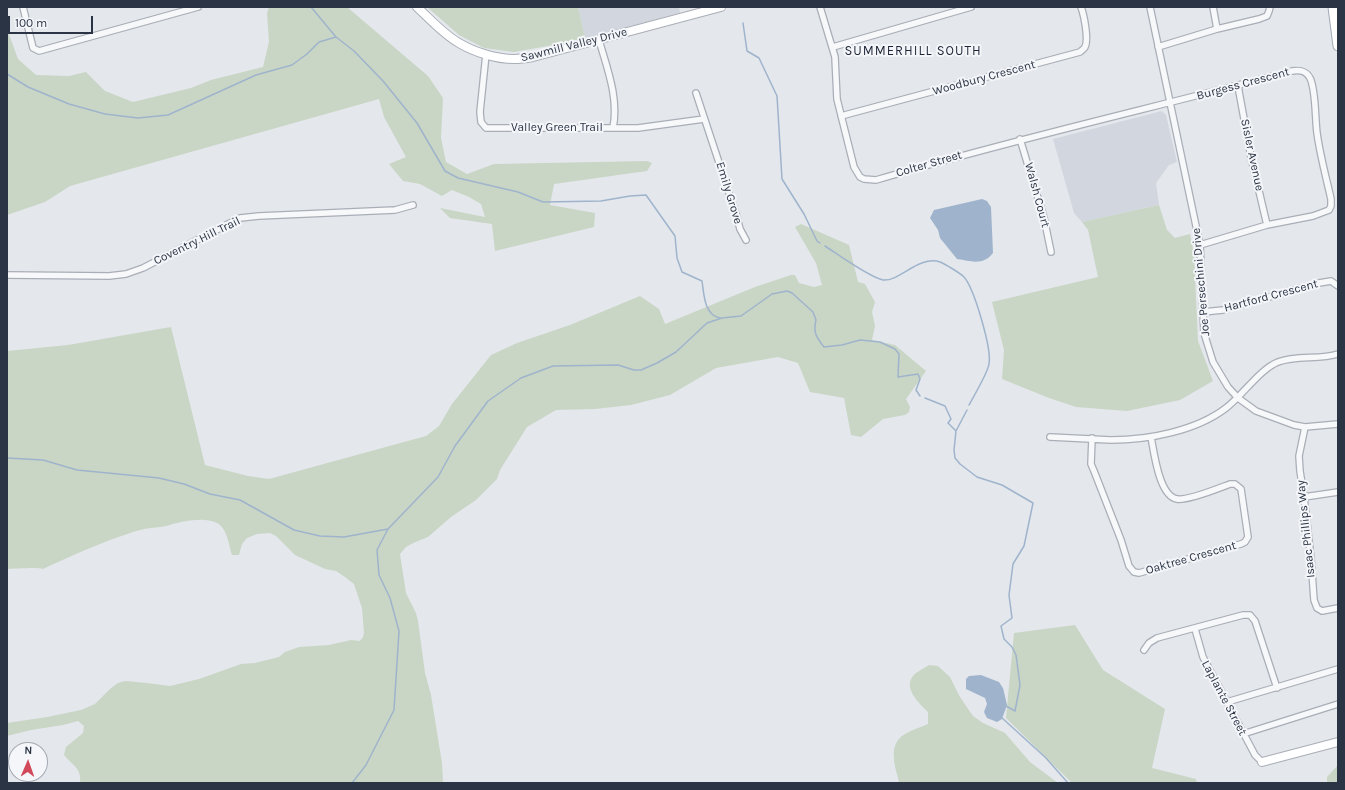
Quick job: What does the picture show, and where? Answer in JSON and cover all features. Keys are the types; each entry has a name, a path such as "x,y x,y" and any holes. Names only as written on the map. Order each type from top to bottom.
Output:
{"main road":[{"path":"1333,7 1338,46"}],"street":[{"path":"23,7 33,48 38,51 198,7"},
{"name":"Sawmill Valley Drive","path":"417,7 458,43 486,54 521,59 599,40 716,8"},
{"name":"Colter Street","path":"820,7 835,57 836,99 854,166 860,177 864,179 876,180 1020,139 1170,103"},
{"path":"833,47 971,7"},
{"name":"Woodbury Crescent","path":"841,116 1080,52 1086,46 1081,7"},
{"name":"Joe Persechini Drive","path":"1150,7 1200,245 1204,333 1213,362 1228,387 1238,398 1256,411 1294,425 1305,427 1338,424"},
{"path":"1213,7 1217,29"},
{"path":"1158,47 1217,29 1259,19 1266,16 1270,7"},
{"path":"599,40 612,87 615,104 613,128"},
{"name":"Valley Green Trail","path":"486,54 480,112 481,122 486,128 638,128 704,119"},
{"name":"Burgess Crescent","path":"1170,103 1300,70 1306,73 1310,78 1313,92 1319,148 1331,199 1331,206 1329,210 1313,216 1267,225 1200,245"},
{"name":"Sisler Avenue","path":"1238,86 1251,157 1267,225"},
{"path":"696,93 704,119"},
{"name":"Emily Grove","path":"704,119 714,144 739,227 746,240"},
{"name":"Walsh Court","path":"1020,139 1044,218 1051,252"},
{"name":"Coventry Hill Trail","path":"7,275 109,276 126,274 143,268 240,218 395,210 413,205"},
{"name":"Hartford Crescent","path":"1203,312 1223,310 1319,283 1331,281 1338,286"},
{"path":"1050,437 1124,439 1151,436 1188,427 1216,415 1238,398 1264,372 1278,363 1297,358 1328,357 1338,354"},
{"name":"Isaac Phillips Way","path":"1305,427 1299,456 1315,605 1317,608 1322,610 1338,608"},
{"name":"Oaktree Crescent","path":"1092,438 1092,464 1094,471 1121,540 1129,566 1134,572 1139,573 1245,542 1248,537 1241,489 1234,484 1230,484 1182,499 1171,497 1167,493 1161,481 1151,436"},
{"path":"1304,497 1338,492"},
{"path":"1144,650 1157,638 1243,615 1250,616 1255,621 1277,688"},
{"name":"Laplante Street","path":"1195,629 1203,657 1243,734 1255,755 1262,762"},
{"path":"1227,702 1338,670"},
{"path":"1243,734 1338,704"},
{"path":"1262,762 1338,742"}],"shaded area":[{"path":"578,7 679,7 680,13 585,38"},
{"path":"1162,111 1166,115 1177,162 1169,165 1156,183 1159,205 1082,222 1074,213 1053,139"}],"green space":[{"path":"269,7 347,7 428,76 443,98 441,138 446,162 467,174 494,164 647,161 652,163 647,171 554,184 550,205 595,213 594,227 495,251 492,224 450,218 440,208 485,217 481,204 452,190 442,196 420,184 403,181 389,164 406,157 384,117 379,99 70,186 45,202 7,215 7,29 18,59 36,75 69,76 86,72 105,91 133,102 191,88 211,80 263,67 269,42 267,13"},
{"path":"427,7 578,7 585,38 514,52 484,48 459,35"},
{"path":"1159,205 1167,230 1175,238 1190,234 1194,254 1198,341 1213,381 1180,400 1127,411 1076,407 1002,379 1004,350 992,302 1098,277 1088,230 1082,222"},
{"path":"801,224 849,245 858,282 865,284 875,302 872,312 875,326 872,340 895,345 926,371 906,399 910,407 909,412 905,415 883,419 861,437 851,435 844,398 810,392 798,363 778,357 716,368 670,395 631,405 595,409 556,410 527,427 500,470 497,479 476,500 451,517 428,537 406,547 400,554 406,593 416,613 418,621 425,673 431,695 442,763 443,783 80,783 78,770 64,755 66,747 83,733 84,726 78,721 7,736 7,723 81,710 95,704 118,683 125,681 170,686 199,679 241,664 255,663 279,657 285,652 299,647 329,645 351,640 360,641 364,633 362,608 354,584 345,577 336,571 325,569 295,555 276,536 270,533 257,534 247,538 242,544 239,555 232,555 223,529 217,523 211,521 192,520 137,531 99,544 43,569 7,569 7,351 68,345 171,327 205,465 248,476 269,479 426,436 439,426 452,404 491,355 517,343 570,325 640,296 659,309 665,324 755,287 791,275 795,275 799,283 814,287 822,285 816,263 795,227"},
{"path":"1075,625 1103,670 1165,709 1152,768 1196,779 1197,783 1072,783 1006,718 1014,633"},
{"path":"929,665 938,666 950,677 960,697 973,716 983,723 1005,733 1030,762 1058,783 899,783 894,761 894,750 896,744 904,735 928,724 928,712 916,699 910,689 910,683 916,673"},
{"path":"1338,765 1338,783 1327,783 1327,777"}],"water":[{"path":"982,199 987,201 991,207 993,253 985,260 976,262 957,259 940,238 938,230 930,218 934,210"},
{"path":"981,675 999,682 1003,688 1007,705 1002,719 997,722 987,718 984,712 987,704 985,698 966,689 966,679 969,676"}],"waterway":[{"path":"311,7 336,37 354,51 383,81 417,123 445,171 458,178 518,192 543,202 601,201 646,195 675,236 677,258 682,272 702,281 704,298 708,308 711,313 720,318"},
{"path":"743,23 747,51 759,58 777,96 782,179 804,214 817,241 820,243"},
{"path":"7,74 28,87 69,104 105,114 138,118 168,115 256,75 292,65 307,54 319,42 336,37"},
{"path":"825,246 862,270 883,280 889,280 917,265 932,261 940,262 964,277 973,293 977,305 985,333 989,356 989,364 986,373 969,405"},
{"path":"352,783 366,765 394,710 399,631 390,598 379,575 377,550 388,529 438,477 455,446 488,401 521,378 553,366 618,365 634,370 641,370 676,352 707,323 722,318 741,316 772,294 787,291 792,293 813,312 816,320 816,334 824,347 842,345 860,340 880,342 895,349 899,354 898,377 918,374 920,379 916,390 920,396"},
{"path":"925,398 945,406 951,419 948,423 956,431"},
{"path":"967,410 956,431 954,450 955,458 960,464 977,477 1002,485 1033,503 1024,546 1013,564 1009,595 1012,618 1001,626 1004,639 1012,647 1016,655 1020,685 1015,711 1006,706"},
{"path":"7,458 43,460 77,470 159,478 184,484 210,494 240,500 294,530 320,536 344,537 388,529"},
{"path":"1001,717 1046,758 1068,783"}],"district":[{"name":"SUMMERHILL SOUTH","path":"913,51"}]}
